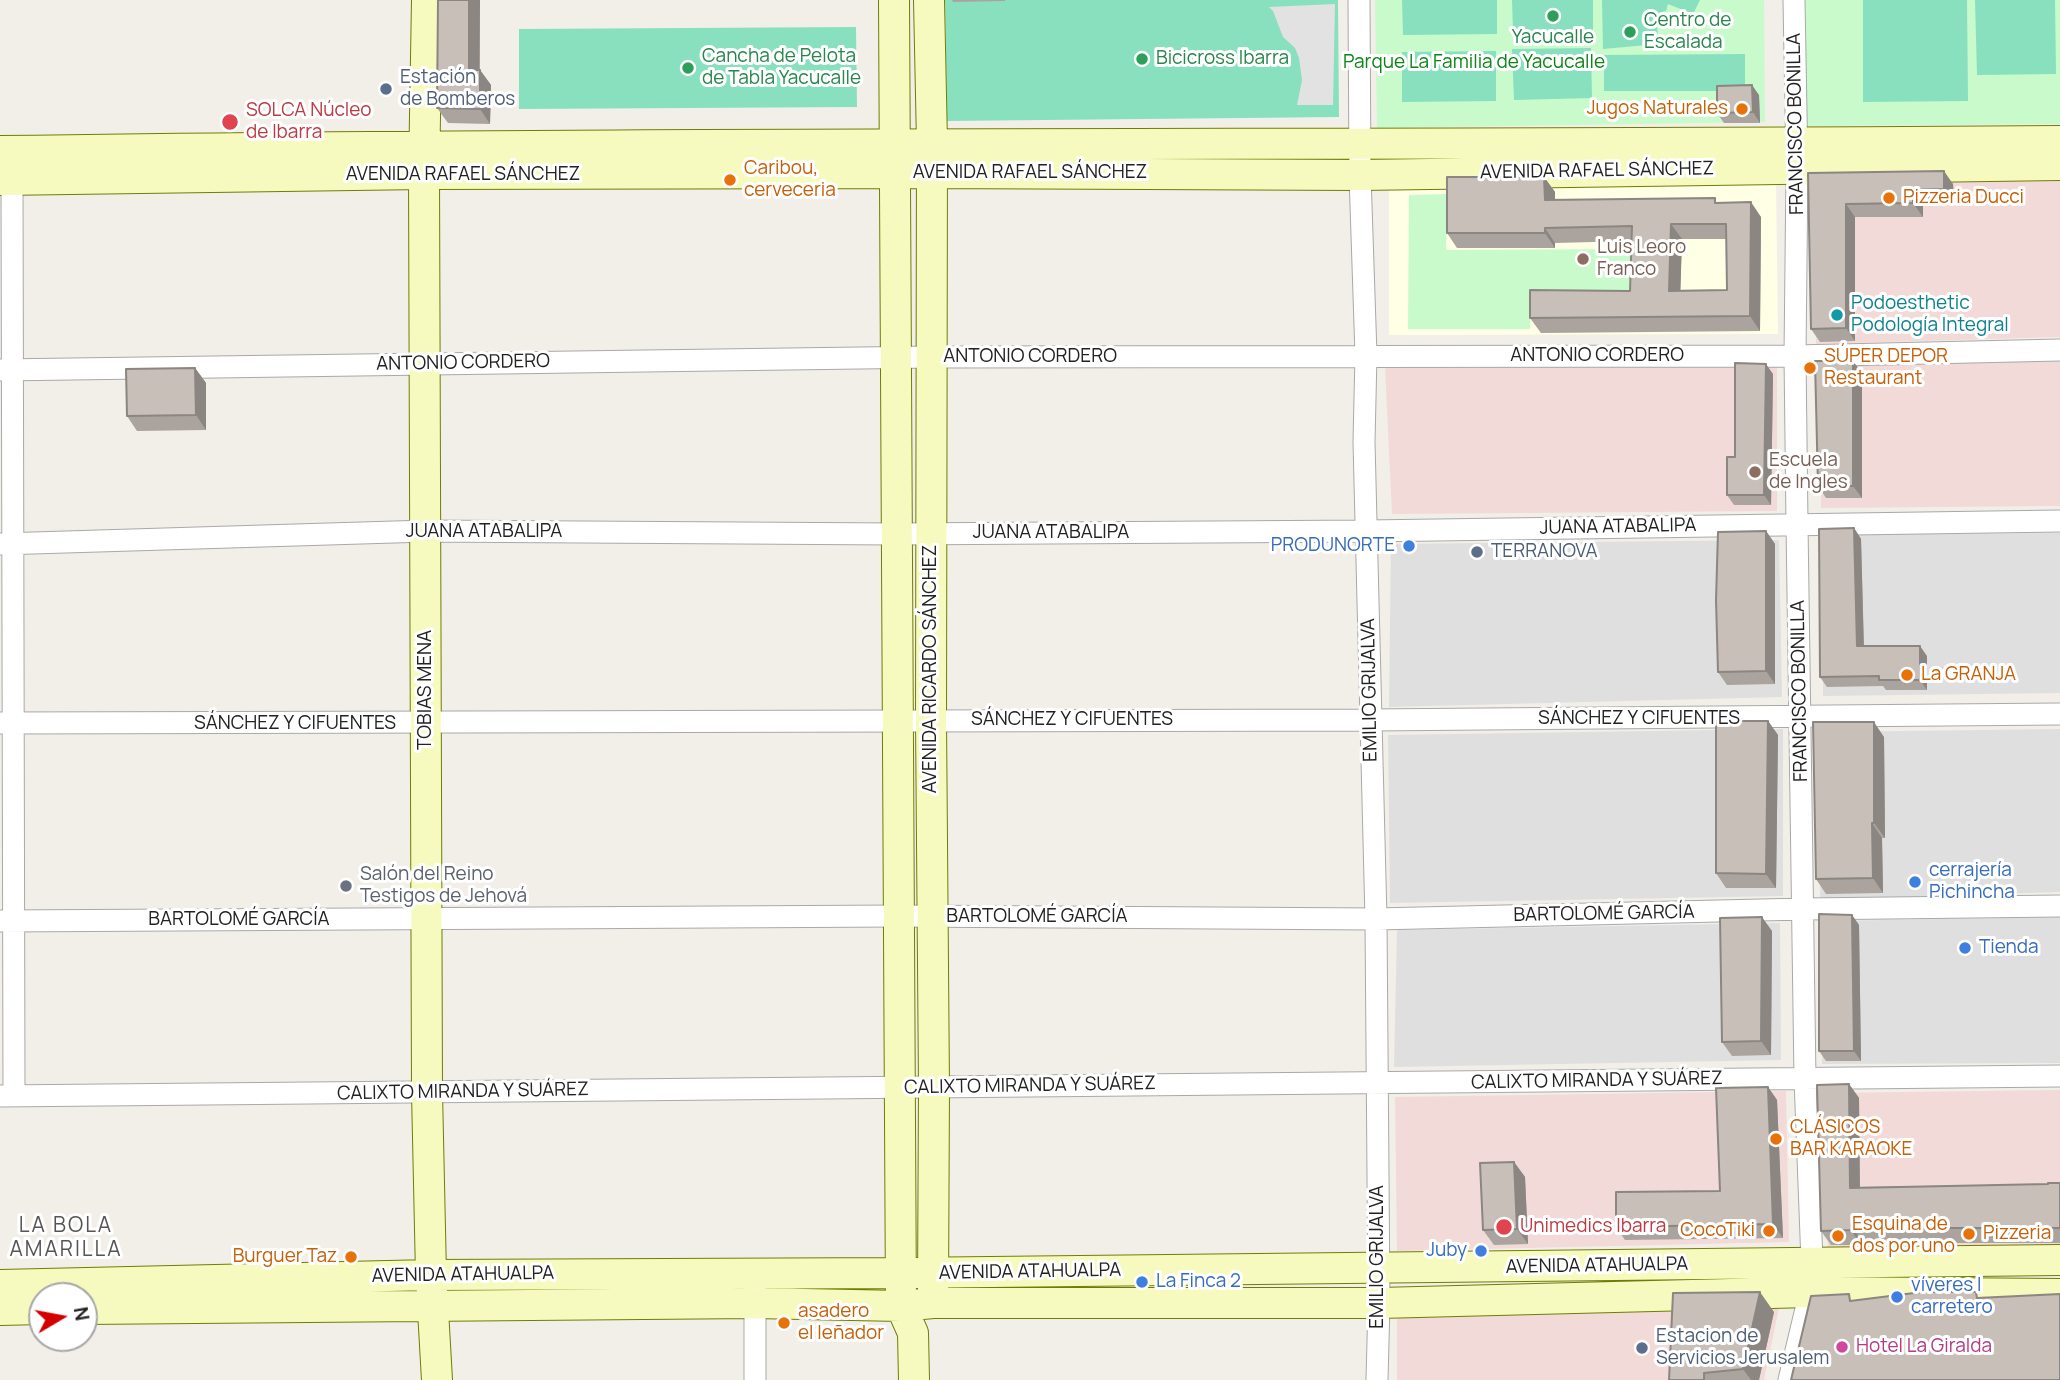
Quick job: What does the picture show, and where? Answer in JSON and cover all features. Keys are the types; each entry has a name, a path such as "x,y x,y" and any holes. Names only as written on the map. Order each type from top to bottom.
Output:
{"main road":[{"name":"TOBIAS MENA","path":"427,0 427,1092 431,1275 437,1380"},
{"name":"AVENIDA RICARDO SÁNCHEZ","path":"894,0 901,1306 913,1333 914,1380"},
{"name":"AVENIDA RICARDO SÁNCHEZ","path":"929,0 932,158 933,1303"},
{"name":"AVENIDA RAFAEL SÁNCHEZ","path":"932,158 1360,175 2060,141"},
{"name":"AVENIDA RAFAEL SÁNCHEZ","path":"0,151 115,149 425,161 894,159 1150,146 1360,144 2060,165"},
{"path":"113,180 115,149"},
{"name":"AVENIDA RAFAEL SÁNCHEZ","path":"6,180 113,180 425,161"},
{"name":"AVENIDA ATAHUALPA","path":"0,1285 431,1275 1379,1269 2060,1260"},
{"name":"AVENIDA ATAHUALPA","path":"98,1309 754,1303 901,1306 933,1303 1379,1304 1810,1292 2060,1294"},
{"path":"913,1333 933,1303"},
{"path":"0,1310 28,1309"}],"street":[{"name":"EMILIO GRIJALVA","path":"1359,0 1360,175 1366,355 1364,442 1376,919 1379,1269 1377,1380"},
{"name":"FRANCISCO BONILLA","path":"1789,1380 1810,1292 1812,1262 1805,1079 1797,524 1794,0"},
{"path":"6,180 7,1096"},
{"name":"ANTONIO CORDERO","path":"6,370 932,357 1795,356 2060,349"},
{"name":"JUANA ATABALIPA","path":"6,544 427,531 931,534 2060,521"},
{"name":"SÁNCHEZ Y CIFUENTES","path":"6,723 1370,720 2060,714"},
{"name":"BARTOLOMÉ GARCÍA","path":"7,921 897,916 1376,919 2060,906"},
{"name":"CALIXTO MIRANDA Y SUÁREZ","path":"7,1096 2060,1076"},
{"path":"755,1380 756,1273"}],"shaded area":[{"path":"1335,4 1333,105 1297,105 1302,80 1299,58 1295,48 1283,37 1269,7"},
{"path":"2060,175 2060,337 1816,344 1817,179"},
{"name":"Luis Leoro Franco","path":"1776,182 1778,334 1389,335 1389,183"},
{"path":"2060,361 2060,506 1821,508 1820,366"},
{"path":"1385,367 1777,367 1777,511 1392,514"},
{"path":"2060,533 2060,693 1823,696 1823,534"},
{"path":"1779,540 1782,697 1389,707 1391,544"},
{"path":"1783,729 1783,896 1390,903 1388,735"},
{"path":"2060,729 2060,892 1820,900 1822,732"},
{"path":"2060,917 2060,1063 1822,1064 1823,921"},
{"path":"1780,923 1781,1060 1394,1067 1397,930"},
{"path":"2060,1090 2060,1249 1828,1250 1823,1093"},
{"path":"1786,1091 1789,1242 1397,1251 1395,1097"},
{"path":"1779,1308 1764,1380 1397,1380 1397,1311"}],"green space":[{"name":"Bicicross Ibarra","path":"945,0 1338,0 1339,117 947,121"},
{"name":"Parque La Familia de Yacucalle","path":"1375,0 1764,0 1765,122 1377,128"},
{"path":"1402,0 1497,0 1497,34 1403,35"},
{"name":"Yacucalle","path":"1512,0 1593,0 1593,31 1513,32"},
{"name":"Centro de Escalada","path":"1602,0 1700,0 1693,14 1668,4 1666,11 1657,19 1658,44 1603,49"},
{"path":"1804,0 2060,0 2060,124 1806,126"},
{"path":"1863,0 1967,0 1968,101 1863,102"},
{"path":"1975,0 2055,0 2056,74 1977,75"},
{"name":"Cancha de Pelota de Tabla Yacucalle","path":"856,27 857,107 519,109 519,29"},
{"path":"1591,48 1592,98 1514,100 1512,49"},
{"path":"1496,51 1496,101 1402,102 1402,52"},
{"path":"1745,54 1745,91 1604,91 1604,55"},
{"path":"1448,194 1446,250 1634,249 1635,294 1531,295 1530,329 1408,329 1409,195"}],"building":[{"path":"438,0 469,0 469,70 480,70 480,109 437,108"},
{"path":"1752,85 1753,112 1717,113 1717,86"},
{"path":"1944,171 1944,189 1913,190 1913,203 1846,204 1846,328 1811,329 1808,173"},
{"path":"1447,177 1544,177 1545,200 1715,198 1715,203 1751,202 1750,316 1530,318 1530,290 1630,291 1632,226 1545,228 1545,233 1447,233","holes":["1671,224 1726,224 1727,290 1669,291"]},
{"path":"1815,361 1853,361 1853,486 1818,486"},
{"path":"1735,363 1766,364 1764,495 1727,495 1727,457 1735,457"},
{"path":"195,368 196,415 127,416 126,369"},
{"path":"1854,528 1857,646 1920,646 1920,680 1879,680 1879,676 1820,677 1819,529"},
{"path":"1766,531 1766,671 1718,672 1718,532"},
{"path":"1716,721 1768,721 1766,874 1716,873"},
{"path":"1813,722 1874,722 1873,878 1816,879"},
{"path":"1819,914 1852,915 1854,1051 1819,1051"},
{"path":"1762,917 1761,1041 1722,1042 1720,918"},
{"path":"1849,1084 1850,1188 2060,1183 2060,1228 1851,1225 1851,1230 1821,1231 1817,1085"},
{"path":"1768,1087 1773,1224 1616,1227 1616,1192 1720,1191 1716,1088"},
{"path":"1514,1162 1517,1229 1483,1230 1480,1163"},
{"path":"1760,1292 1743,1369 1704,1373 1704,1380 1669,1380 1673,1293"},
{"path":"1922,1292 1976,1292 1977,1298 2060,1294 2060,1380 1791,1380 1811,1296 1849,1294 1850,1301"}],"place":[{"name":"Yacucalle","path":"1553,16"},
{"name":"Centro de Escalada","path":"1630,32"},
{"name":"Bicicross Ibarra","path":"1142,59"},
{"name":"Cancha de Pelota de Tabla Yacucalle","path":"688,68"},
{"name":"Estación de Bomberos","path":"386,89"},
{"name":"Jugos Naturales","path":"1742,109"},
{"name":"SOLCA Núcleo de Ibarra","path":"230,122"},
{"name":"Caribou, cerveceria","path":"730,180"},
{"name":"Pizzeria Ducci","path":"1889,198"},
{"name":"Luis Leoro Franco","path":"1583,259"},
{"name":"Podoesthetic Podología Integral","path":"1837,315"},
{"name":"SÚPER DEPOR Restaurant","path":"1810,368"},
{"name":"Escuela de Ingles","path":"1755,472"},
{"name":"PRODUNORTE","path":"1409,546"},
{"name":"TERRANOVA","path":"1477,552"},
{"name":"La GRANJA","path":"1907,675"},
{"name":"cerrajería Pichincha","path":"1915,882"},
{"name":"Salón del Reino Testigos de Jehová","path":"346,886"},
{"name":"Tienda","path":"1965,948"},
{"name":"CLÁSICOS BAR KARAOKE","path":"1776,1139"},
{"name":"Unimedics Ibarra","path":"1504,1227"},
{"name":"CocoTiki","path":"1769,1231"},
{"name":"Pizzeria","path":"1969,1234"},
{"name":"Esquina de dos por uno","path":"1838,1236"},
{"name":"Juby","path":"1481,1251"},
{"name":"Burguer Taz","path":"351,1257"},
{"name":"La Finca 2","path":"1142,1282"},
{"name":"víveres l carretero","path":"1897,1297"},
{"name":"asadero el leñador","path":"784,1323"},
{"name":"Hotel La Giralda","path":"1842,1347"},
{"name":"Estacion de Servicios Jerusalem","path":"1642,1348"}],"district":[{"name":"LA BOLA AMARILLA","path":"66,1238"}]}
